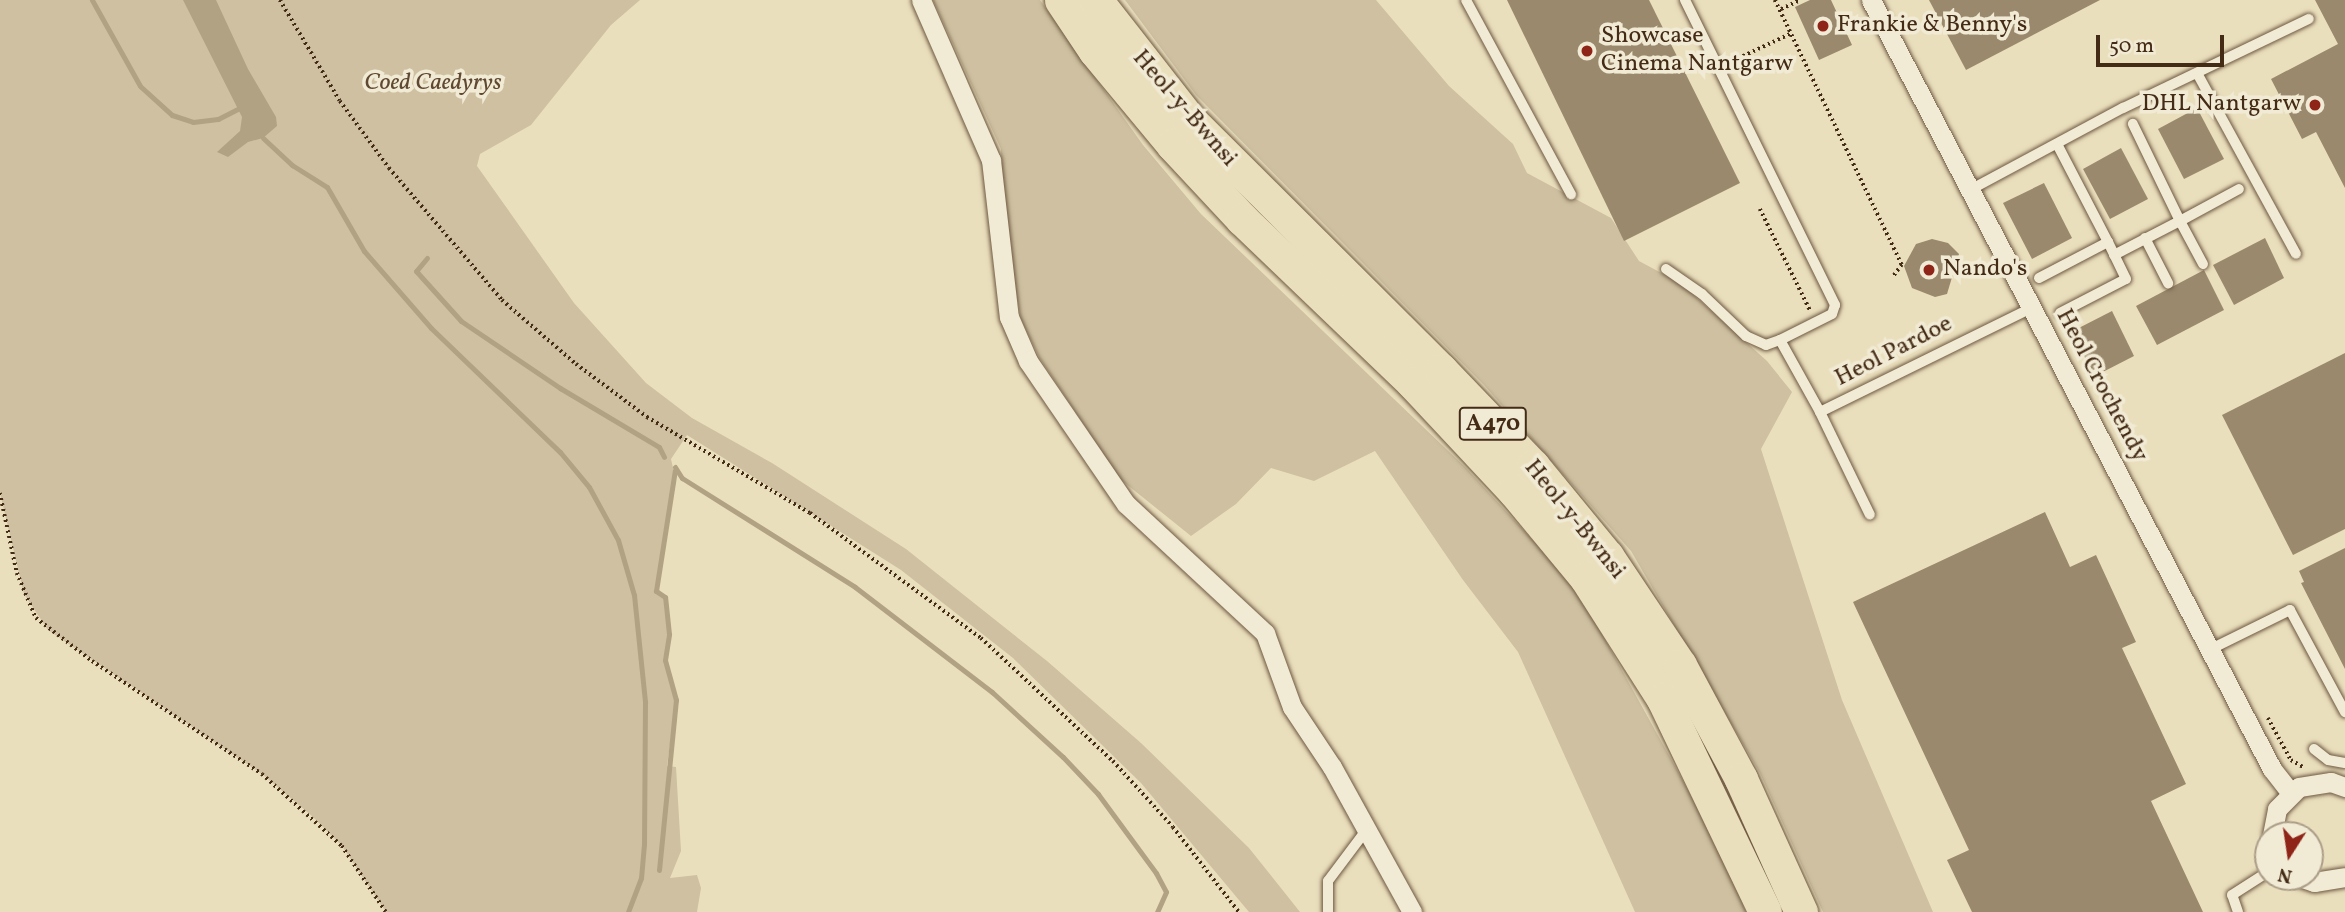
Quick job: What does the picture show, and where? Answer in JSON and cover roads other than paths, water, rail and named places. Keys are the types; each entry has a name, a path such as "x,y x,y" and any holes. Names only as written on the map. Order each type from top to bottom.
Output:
{"highway":[{"name":"Heol-y-Bwnsi","path":"1061,0 1095,51 1173,145 1242,219 1413,383 1514,491 1586,578 1663,699 1766,912"},
{"name":"Heol-y-Bwnsi","path":"1096,0 1189,119 1441,370 1533,466 1607,556 1680,665 1741,779 1801,912"}],"street":[{"path":"921,0 991,160 1009,317 1028,361 1126,504 1265,633 1292,707 1367,829 1412,912"},
{"name":"Heol Crochendy","path":"1871,0 1967,191 2213,648 2272,769 2291,793"},
{"path":"2275,821 2277,809 2291,793 2315,782 2345,787"},
{"path":"2324,880 2345,877"}],"lane":[{"path":"1466,0 1571,194"},
{"path":"1666,269 1702,294 1746,336 1766,345 1832,314 1835,305 1685,0"},
{"path":"1967,191 2123,108 2309,19"},
{"path":"2197,73 2296,254"},
{"path":"2133,124 2203,264"},
{"path":"2057,144 2126,279 2060,313"},
{"path":"2114,255 2239,189"},
{"path":"2146,239 2168,283"},
{"path":"2039,278 2108,242"},
{"name":"Heol Pardoe","path":"1780,340 1820,412 2031,307"},
{"path":"1820,412 1870,515"},
{"path":"2213,648 2290,610 2345,712"},
{"path":"2314,749 2328,760 2345,764"},
{"path":"1328,912 1328,881 1367,829"},
{"path":"2238,912 2232,895 2254,881"}],"waterway":[{"path":"92,0 140,86 172,115 193,122 218,119 238,109"},
{"path":"263,138 292,165 327,187 364,251 431,328 560,452 589,487 618,540 634,595 645,702 644,844 641,878 628,912"},
{"path":"427,258 416,271 461,321 560,388 659,447 664,457"},
{"path":"675,467 682,478 855,587 992,692 1063,757 1098,794 1156,873 1166,892 1157,912"},
{"path":"659,870 676,700 665,660 669,634 665,597 656,591 675,470"}],"place":[{"name":"Frankie & Benny's","path":"1823,26"},
{"name":"Showcase Cinema Nantgarw","path":"1587,51"},
{"name":"DHL Nantgarw","path":"2315,105"},
{"name":"Nando's","path":"1929,270"}],"park label":[{"name":"Coed Caedyrys","path":"433,84"}]}
